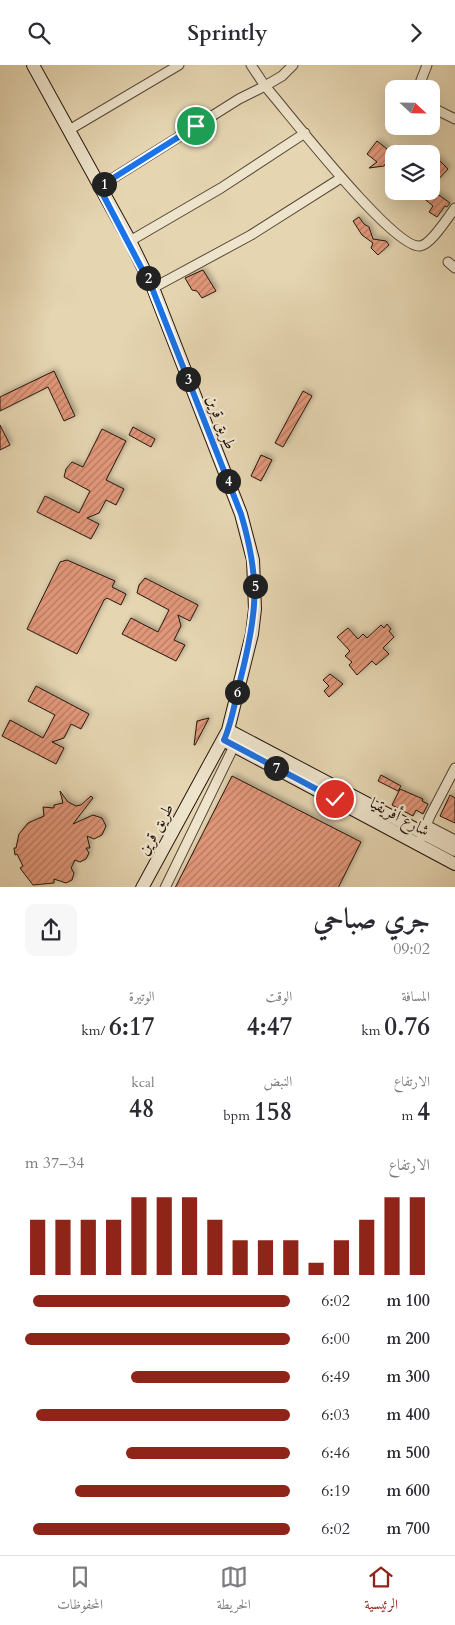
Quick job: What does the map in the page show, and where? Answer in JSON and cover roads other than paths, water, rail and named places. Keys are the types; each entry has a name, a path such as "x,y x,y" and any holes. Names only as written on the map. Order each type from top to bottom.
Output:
{"street":[{"name":"طريق قرين","path":"33,65 130,241 152,288 241,514 253,560 255,609 252,634 231,738 142,887"},
{"path":"68,130 178,65"},
{"path":"251,65 265,86 366,206 413,246 427,244 455,208"},
{"path":"99,187 240,99 274,82 293,65"},
{"path":"421,80 427,65"},
{"path":"440,112 455,119"},
{"path":"130,241 220,188 305,133"},
{"path":"152,288 251,235 341,178"},
{"path":"164,887 231,738"},
{"name":"شارع أفريقيا","path":"231,738 455,850"},
{"path":"455,768 423,834 455,840"},
{"name":"شارع أفريقيا","path":"423,834 455,864"}]}
